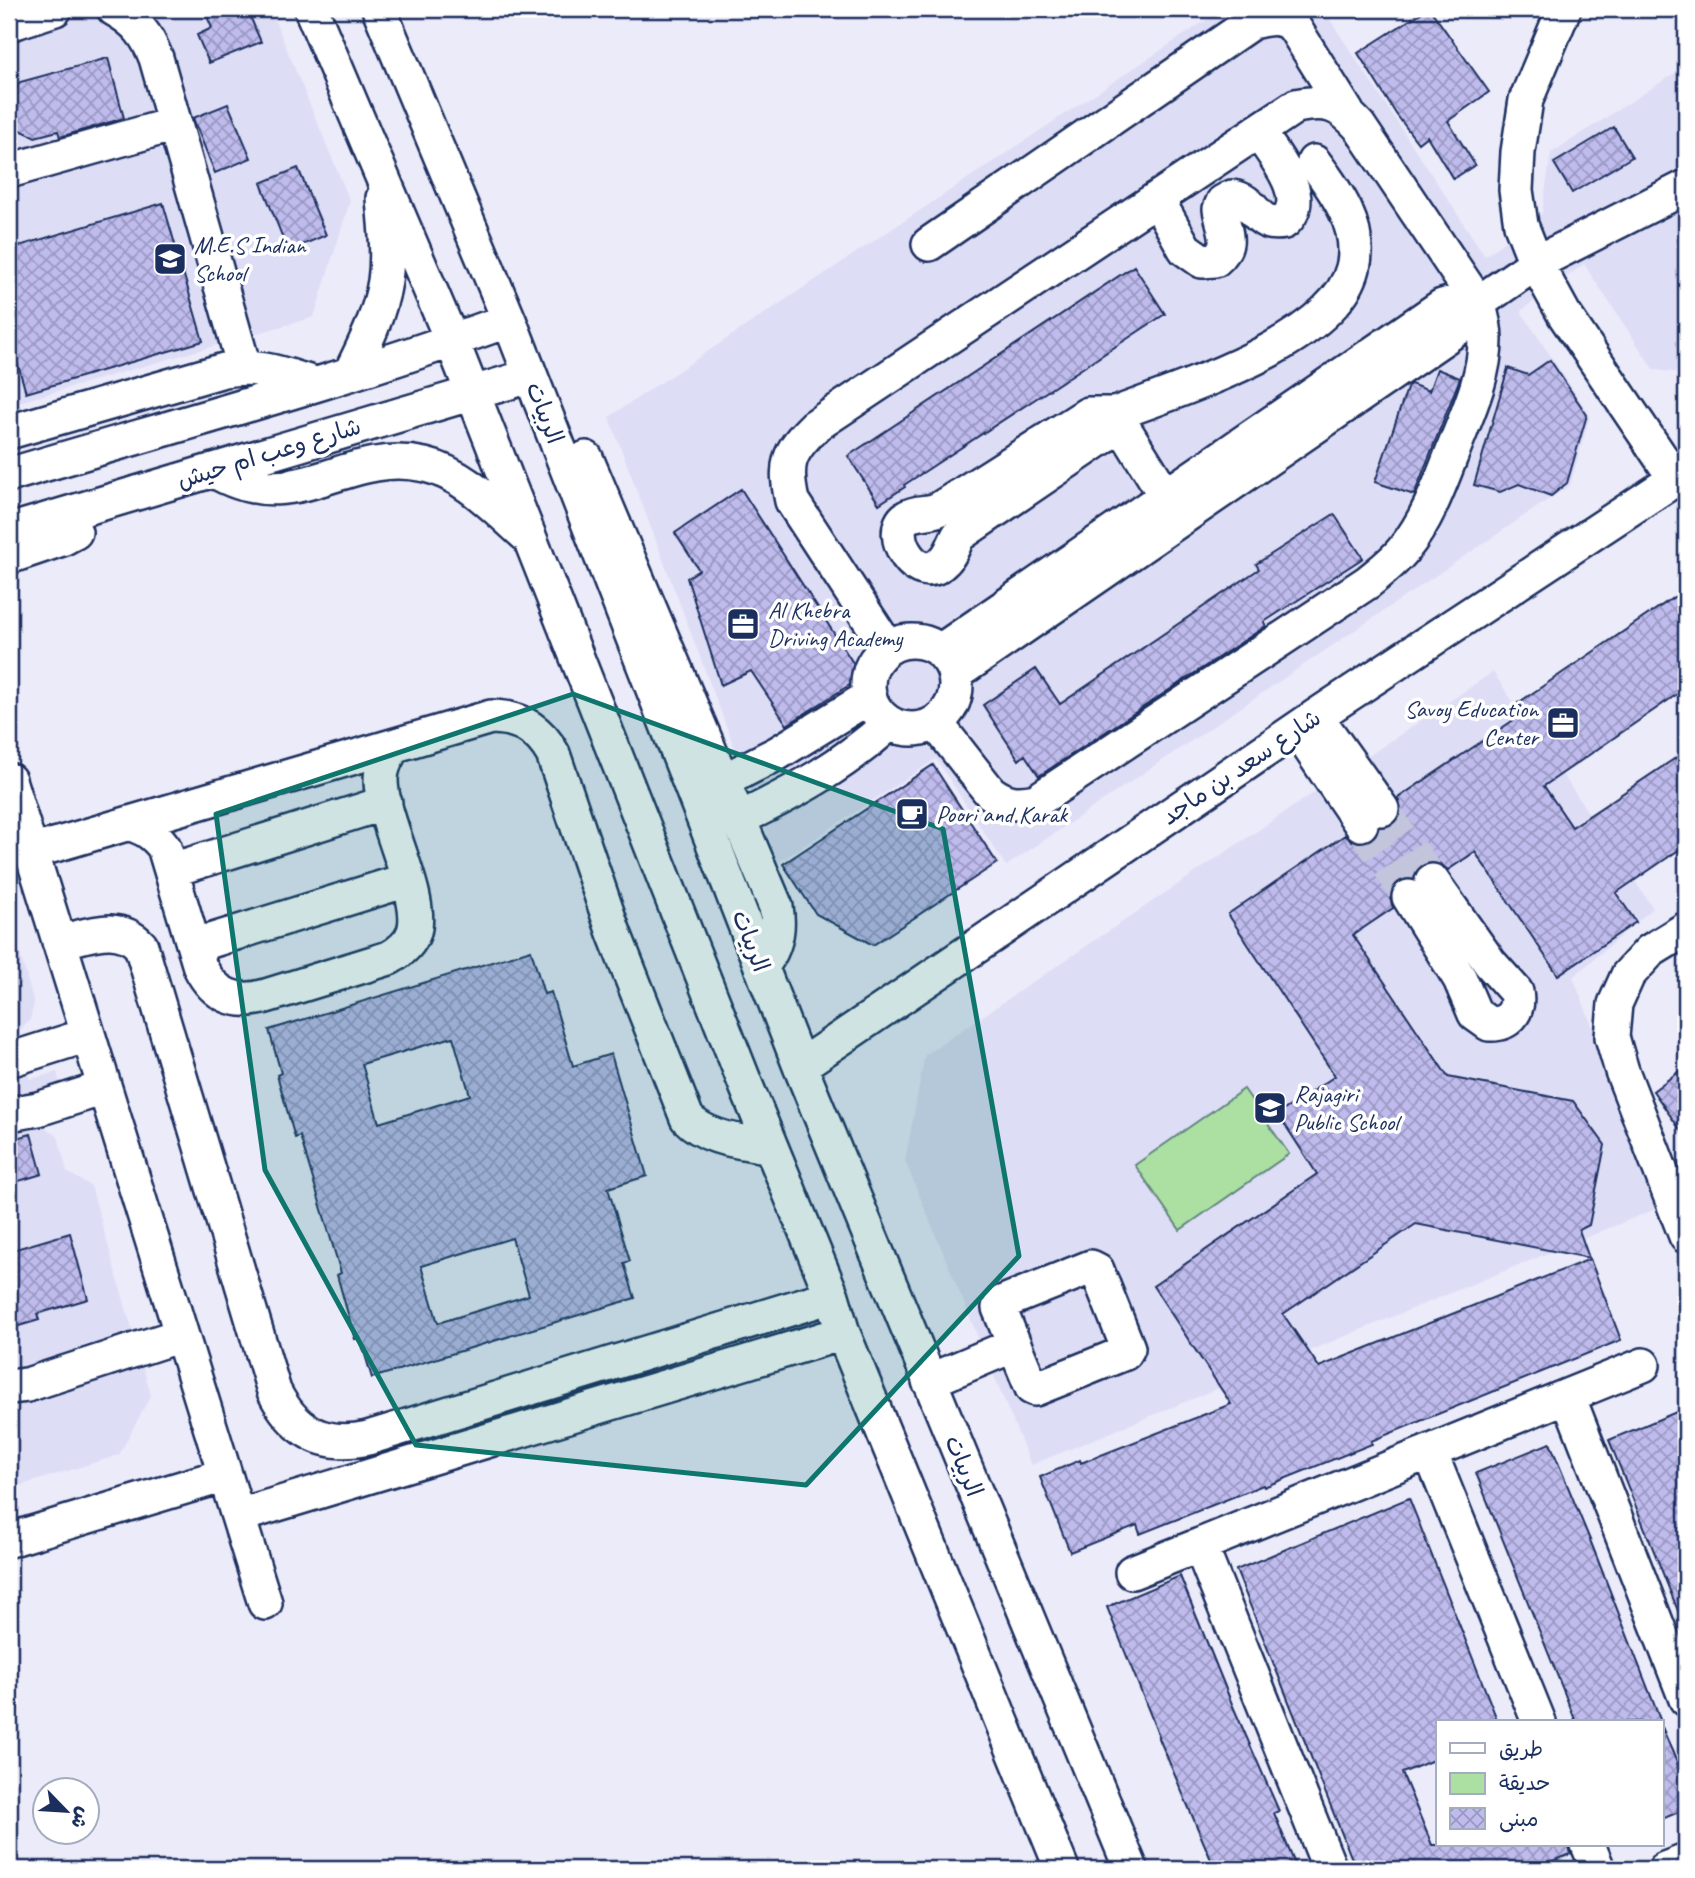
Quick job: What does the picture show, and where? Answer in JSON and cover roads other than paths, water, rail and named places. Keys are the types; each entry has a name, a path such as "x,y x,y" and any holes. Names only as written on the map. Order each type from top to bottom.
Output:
{"street":[{"path":"9,23 55,9"},
{"path":"114,9 140,27 149,41 244,367"},
{"path":"312,9 453,341 832,1296 843,1334 1062,1869"},
{"name":"الربيات","path":"379,9 509,320 800,1066 1131,1869"},
{"path":"1564,9 1526,100 1518,152 1516,190 1521,225 1536,263 1564,314 1681,476"},
{"path":"929,244 1252,22 1269,18 1286,20 1294,27 1347,113 1359,126 1478,303 1484,322 1485,342 1472,403 1428,513 1402,552 1368,582 1037,801 1017,805 1001,801 990,792 936,723"},
{"path":"888,648 792,501 787,464 797,443 815,426 1296,106 1317,102 1331,104 1347,113"},
{"path":"9,171 174,124"},
{"path":"1157,199 1185,249 1202,261 1215,260 1225,249 1228,237 1220,209 1223,202 1232,197 1243,199 1267,223 1284,222 1293,211 1294,194 1285,173 1258,131"},
{"path":"1115,414 1103,437 959,535 952,550 939,566 920,568 910,560 899,538 901,523 908,516 932,513 1088,414 1115,414 1253,361 1304,329 1345,289 1354,267 1354,235 1338,195 1314,162"},
{"path":"350,374 370,333 385,282 387,253 381,171"},
{"path":"948,662 1173,507 1441,306 1456,302 1478,303 1536,263 1686,187"},
{"path":"9,475 350,374 509,320"},
{"path":"9,432 223,370 261,368 315,384"},
{"path":"530,376 549,384 562,400 776,907 778,920 774,945 761,967"},
{"name":"شارع وعب ام حيش","path":"9,531 530,376"},
{"path":"1115,414 1173,507"},
{"path":"213,470 245,485 281,489 380,462 427,466 462,481 530,538"},
{"name":"شارع سعد بن ماجد","path":"800,1066 1306,723 1681,476"},
{"path":"9,557 79,530 104,502"},
{"path":"901,642 929,643 948,662 957,688 947,713 936,723 925,728 900,729 880,717 869,697 867,683 877,657 888,648 901,642"},
{"path":"723,780 778,753 869,697"},
{"path":"32,852 491,717 517,720 538,734 553,754 614,933 682,1109 694,1125 703,1131 771,1147"},
{"path":"1306,723 1371,817"},
{"path":"739,819 806,786 867,744 889,724"},
{"path":"131,824 156,836 164,847 206,979 215,989 238,1000 266,996 389,958 399,952 413,933 415,910 385,803 381,779 387,756 394,746"},
{"path":"9,780 265,1603"},
{"path":"172,870 385,803"},
{"path":"194,946 407,880"},
{"path":"1686,929 1650,951 1628,975 1615,1004 1612,1037 1622,1071 1686,1236"},
{"path":"59,942 113,930 134,938 141,946 274,1391 282,1407 308,1432 337,1441 368,1438 832,1296"},
{"path":"9,1060 88,1035"},
{"path":"9,1114 38,1109 104,1088"},
{"path":"238,1516 843,1334"},
{"path":"9,1387 27,1385 181,1335"},
{"path":"929,1381 1014,1346"},
{"path":"1132,1572 1643,1365"},
{"path":"1568,1396 1686,1699"},
{"path":"1430,1452 1538,1720"},
{"path":"9,1540 225,1475"},
{"path":"1200,1545 1330,1869"},
{"path":"1588,1846 1598,1869"},
{"path":"1665,1869 1686,1861"}],"tunnel":[{"path":"1382,809 1432,881"},
{"path":"1361,824 1409,897"}],"place":[{"name":"M.E.S Indian School","path":"170,259"},
{"name":"Al Khebra Driving Academy","path":"743,624"},
{"name":"Savoy Education Center","path":"1563,723"},
{"name":"Poori and Karak","path":"912,814"},
{"name":"Rajagiri Public School","path":"1270,1108"}]}
